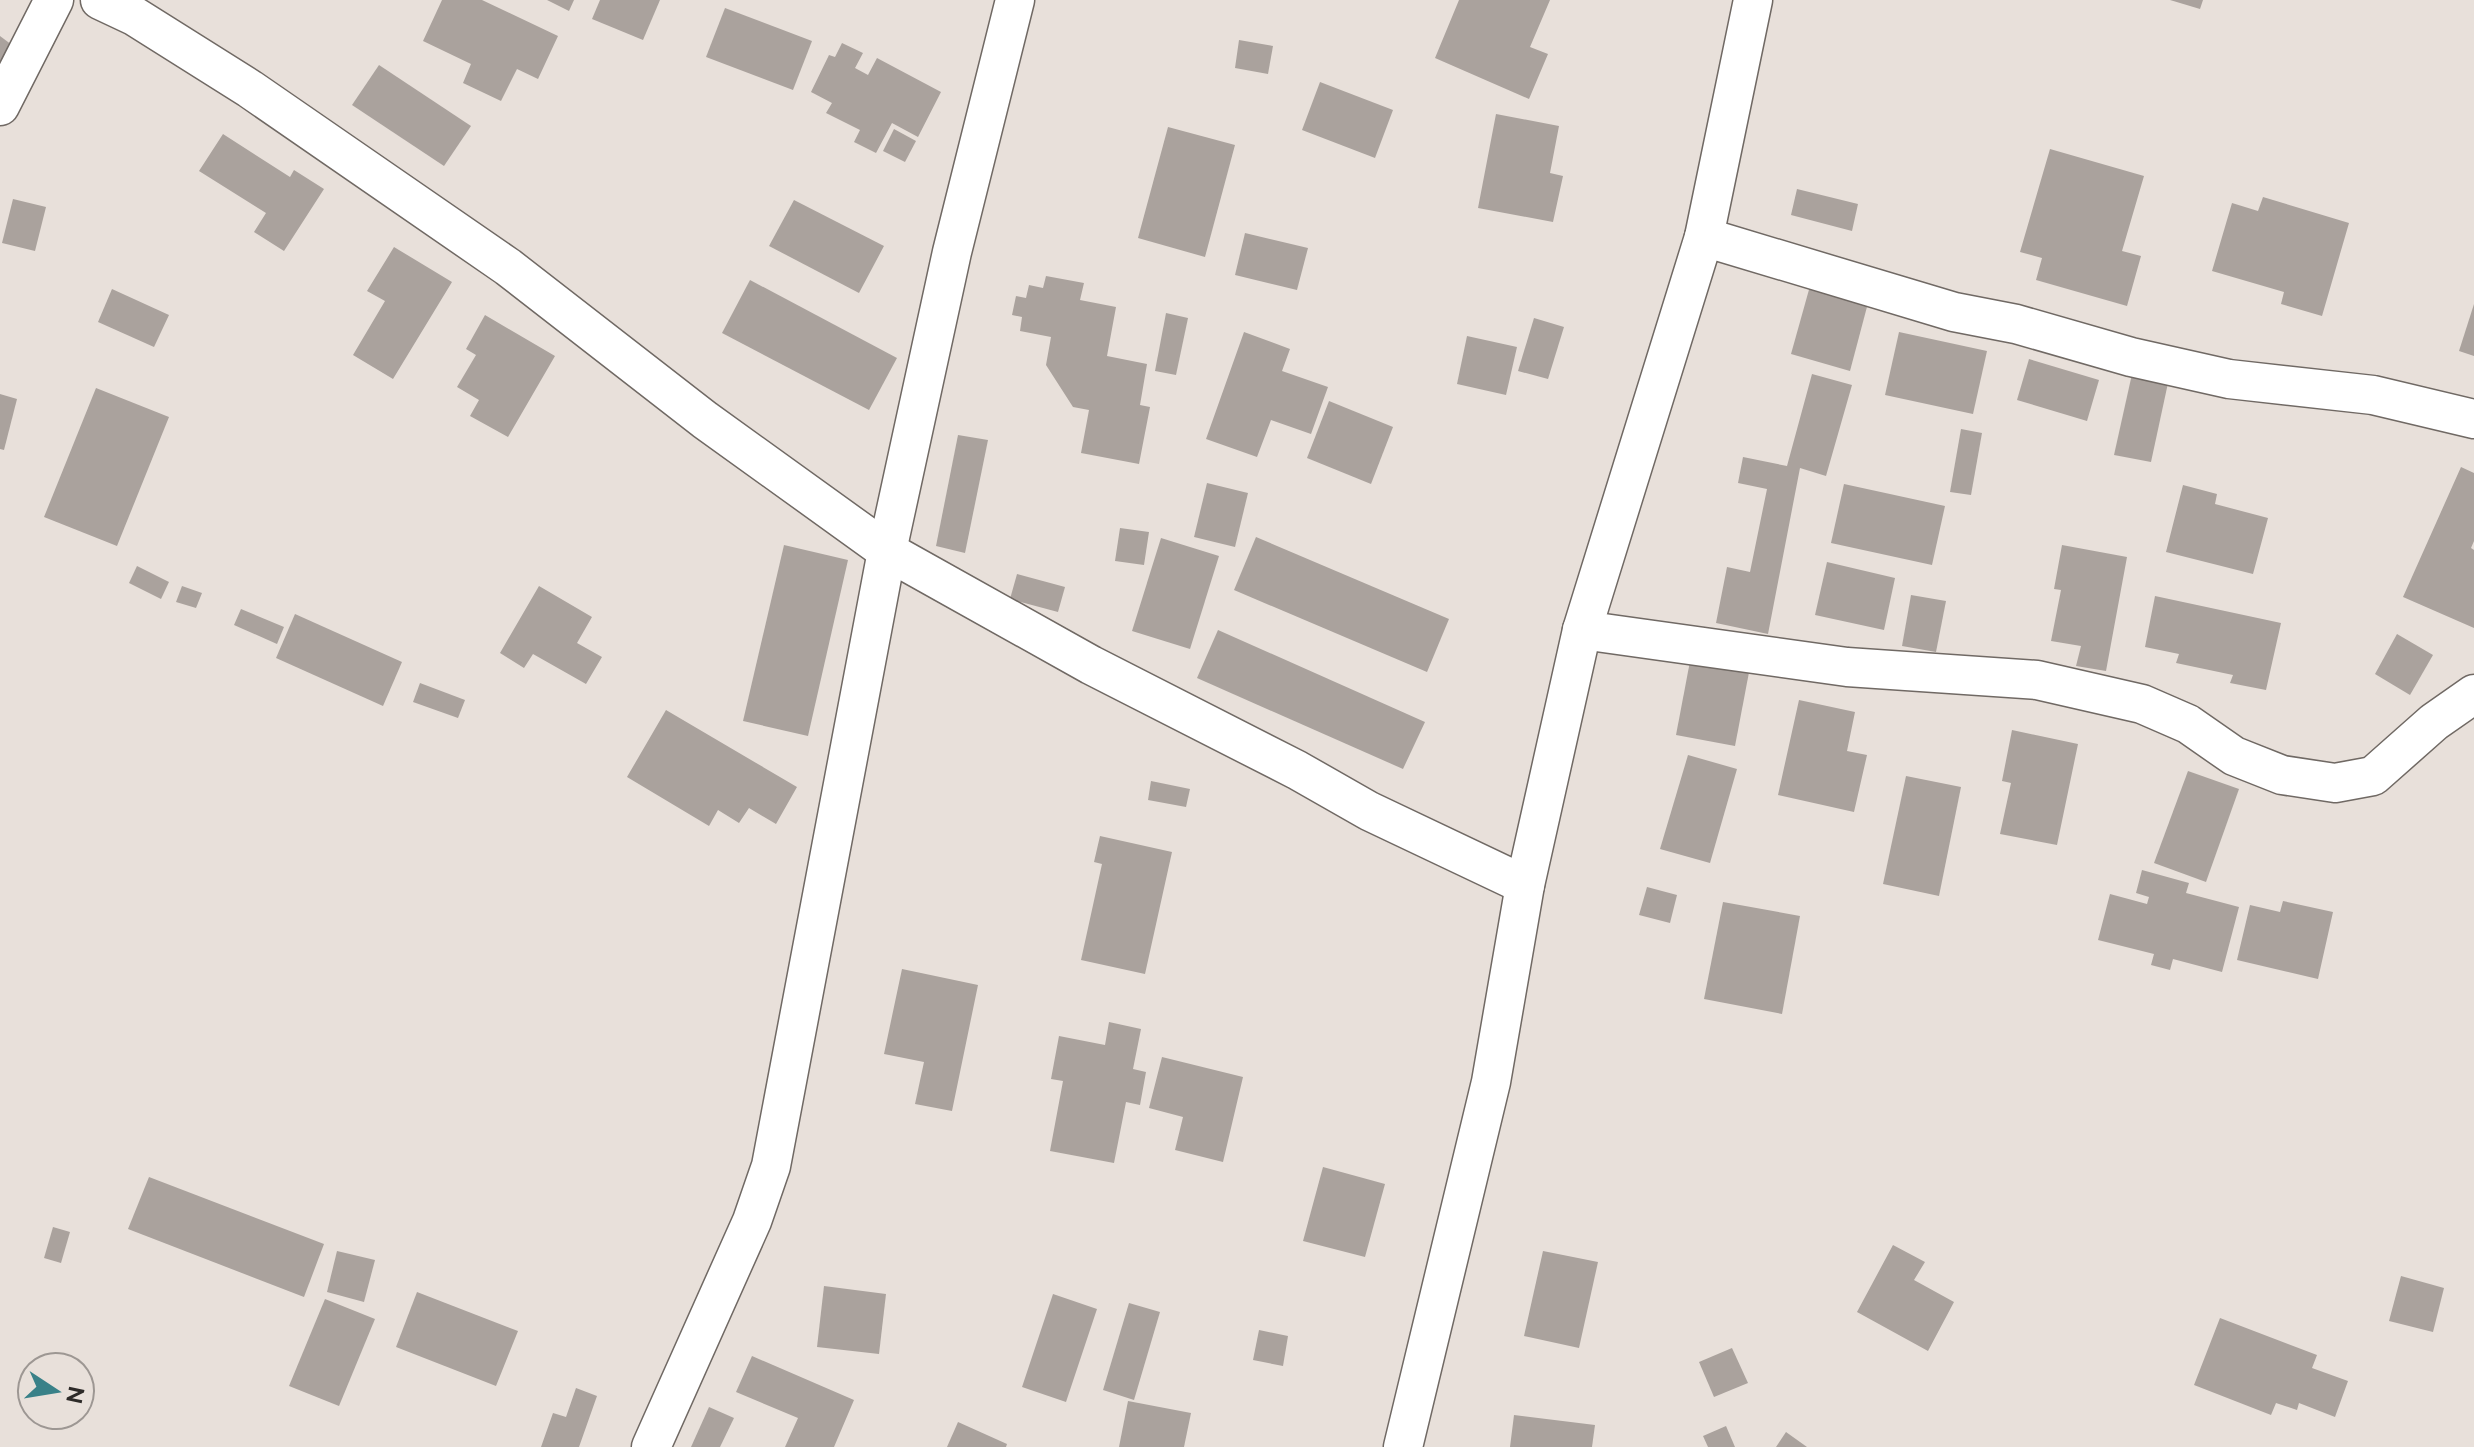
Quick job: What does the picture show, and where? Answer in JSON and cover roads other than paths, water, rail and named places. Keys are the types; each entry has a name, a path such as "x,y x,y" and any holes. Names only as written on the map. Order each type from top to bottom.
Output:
{"street":[{"path":"0,106 54,0"},
{"path":"100,0 134,16 250,89 495,258 705,420 887,551 1091,665 1297,770 1369,811 1525,885"},
{"path":"651,1447 752,1221 771,1166 887,551 952,252 1015,0"},
{"path":"1403,1447 1491,1082 1525,885 1582,630 1704,237 1753,0"},
{"path":"1704,237 1954,312 2016,324 2131,357 2229,379 2373,395 2474,419"},
{"path":"1582,630 1847,667 2037,680 2142,704 2188,724 2234,756 2282,775 2335,783 2373,776 2434,722 2474,694"}]}
